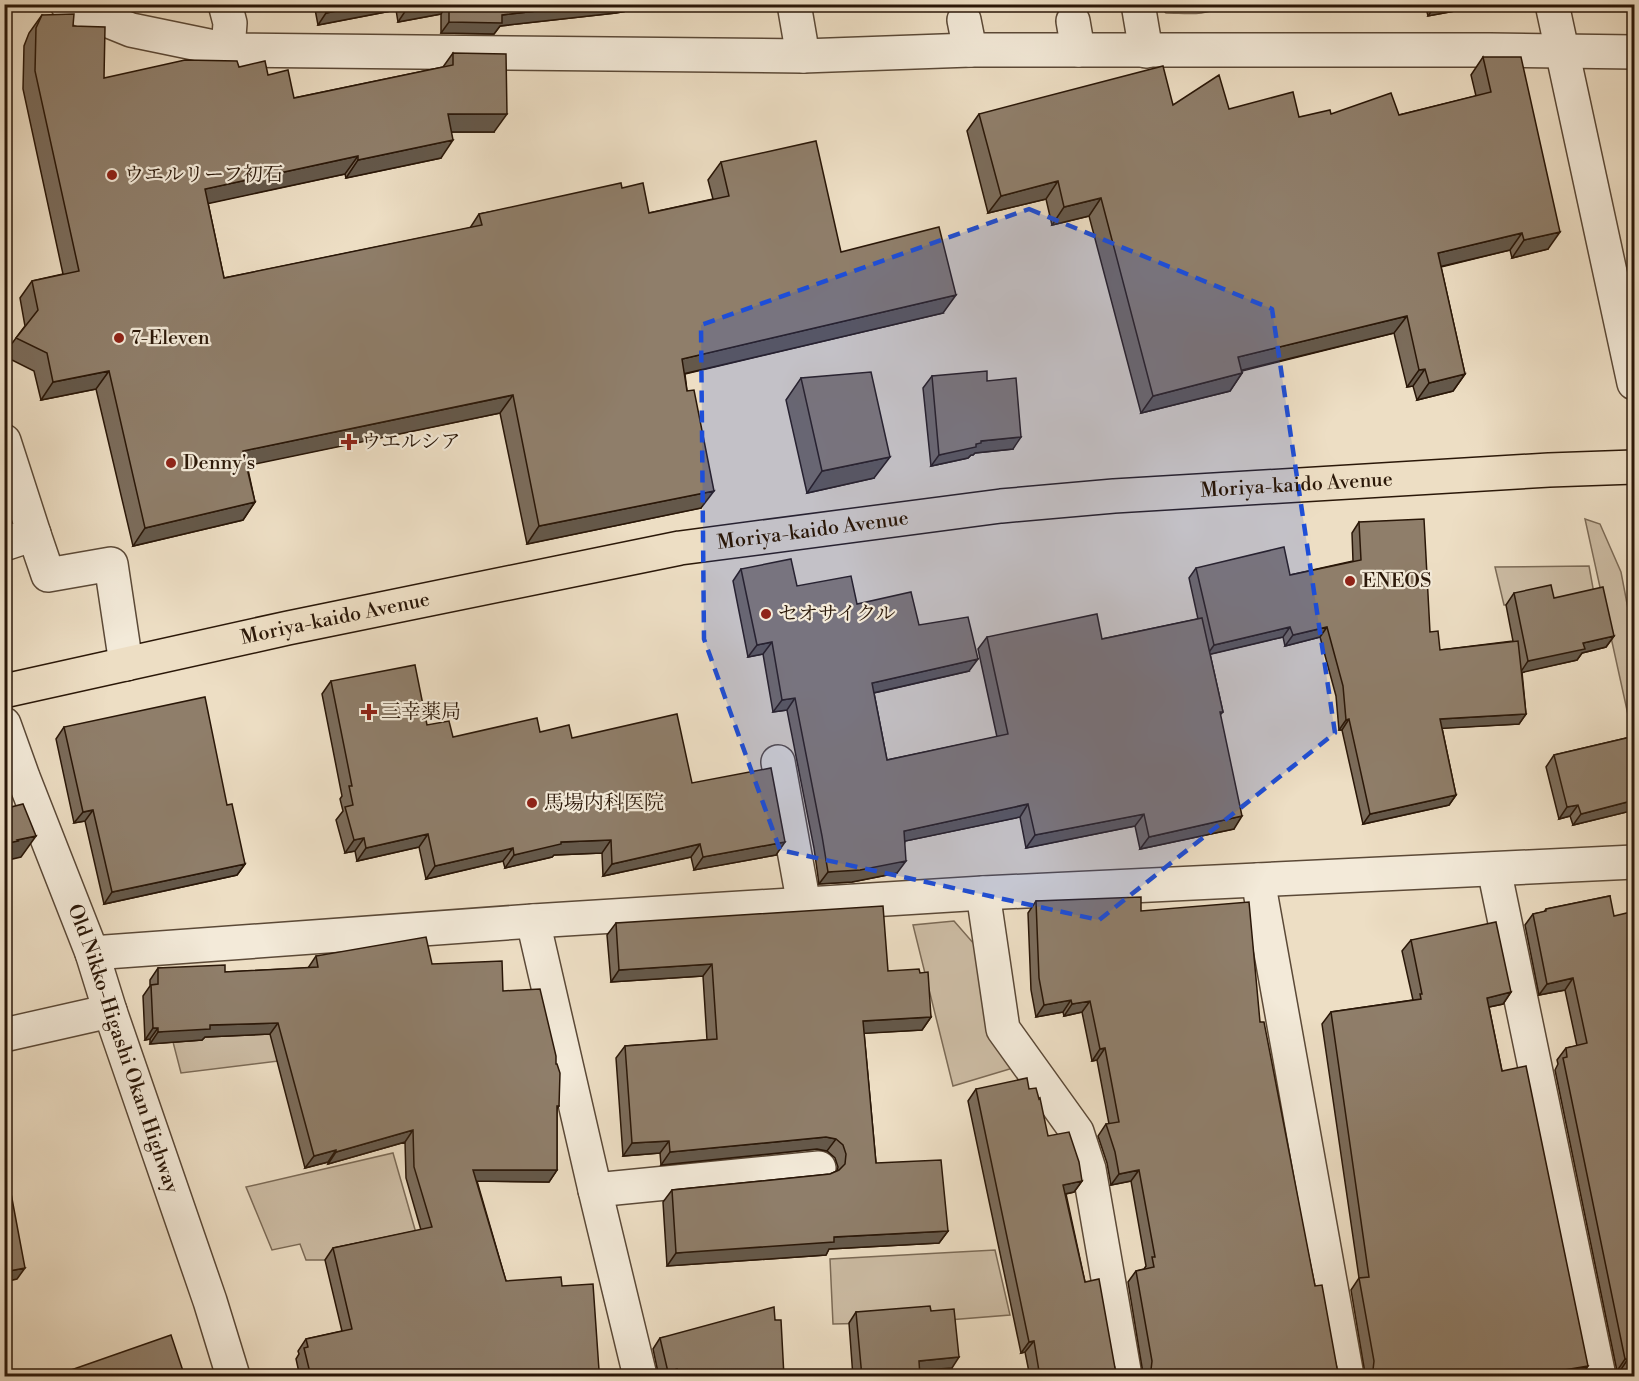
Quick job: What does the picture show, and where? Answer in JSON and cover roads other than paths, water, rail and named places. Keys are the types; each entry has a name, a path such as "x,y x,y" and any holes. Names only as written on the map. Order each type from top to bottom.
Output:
{"main road":[{"name":"Moriya-kaido Avenue","path":"4,691 347,616 691,547 1001,506 1110,496 1635,467"}],"street":[{"path":"67,4 131,30 228,50 803,56 967,35 1076,36 1146,51 1635,52"},
{"path":"225,4 230,23 228,50"},
{"path":"794,4 803,56"},
{"path":"1138,4 1146,51"},
{"path":"1552,4 1635,383"},
{"path":"4,441 19,539 48,575 111,564 126,664"},
{"name":"Old Nikko-Higashi Okan Highway","path":"4,724 92,953 210,1301 233,1377"},
{"path":"778,762 804,905"},
{"path":"92,953 533,921 983,893 1635,862"},
{"path":"1494,869 1599,1377"},
{"path":"1258,880 1347,1377"},
{"path":"983,893 1003,1029 1077,1132 1089,1169 1125,1377"},
{"path":"533,921 640,1377"},
{"path":"4,1035 110,1011"},
{"path":"595,1190 819,1168"}],"place":[{"name":"ウエルリーフ初石","path":"112,175"},
{"name":"7-Eleven","path":"119,338"},
{"name":"ウエルシア","path":"349,442"},
{"name":"Denny's","path":"171,463"},
{"name":"ENEOS","path":"1350,581"},
{"name":"セオサイクル","path":"766,614"},
{"name":"三幸薬局","path":"369,712"},
{"name":"馬場内科医院","path":"532,803"}]}
